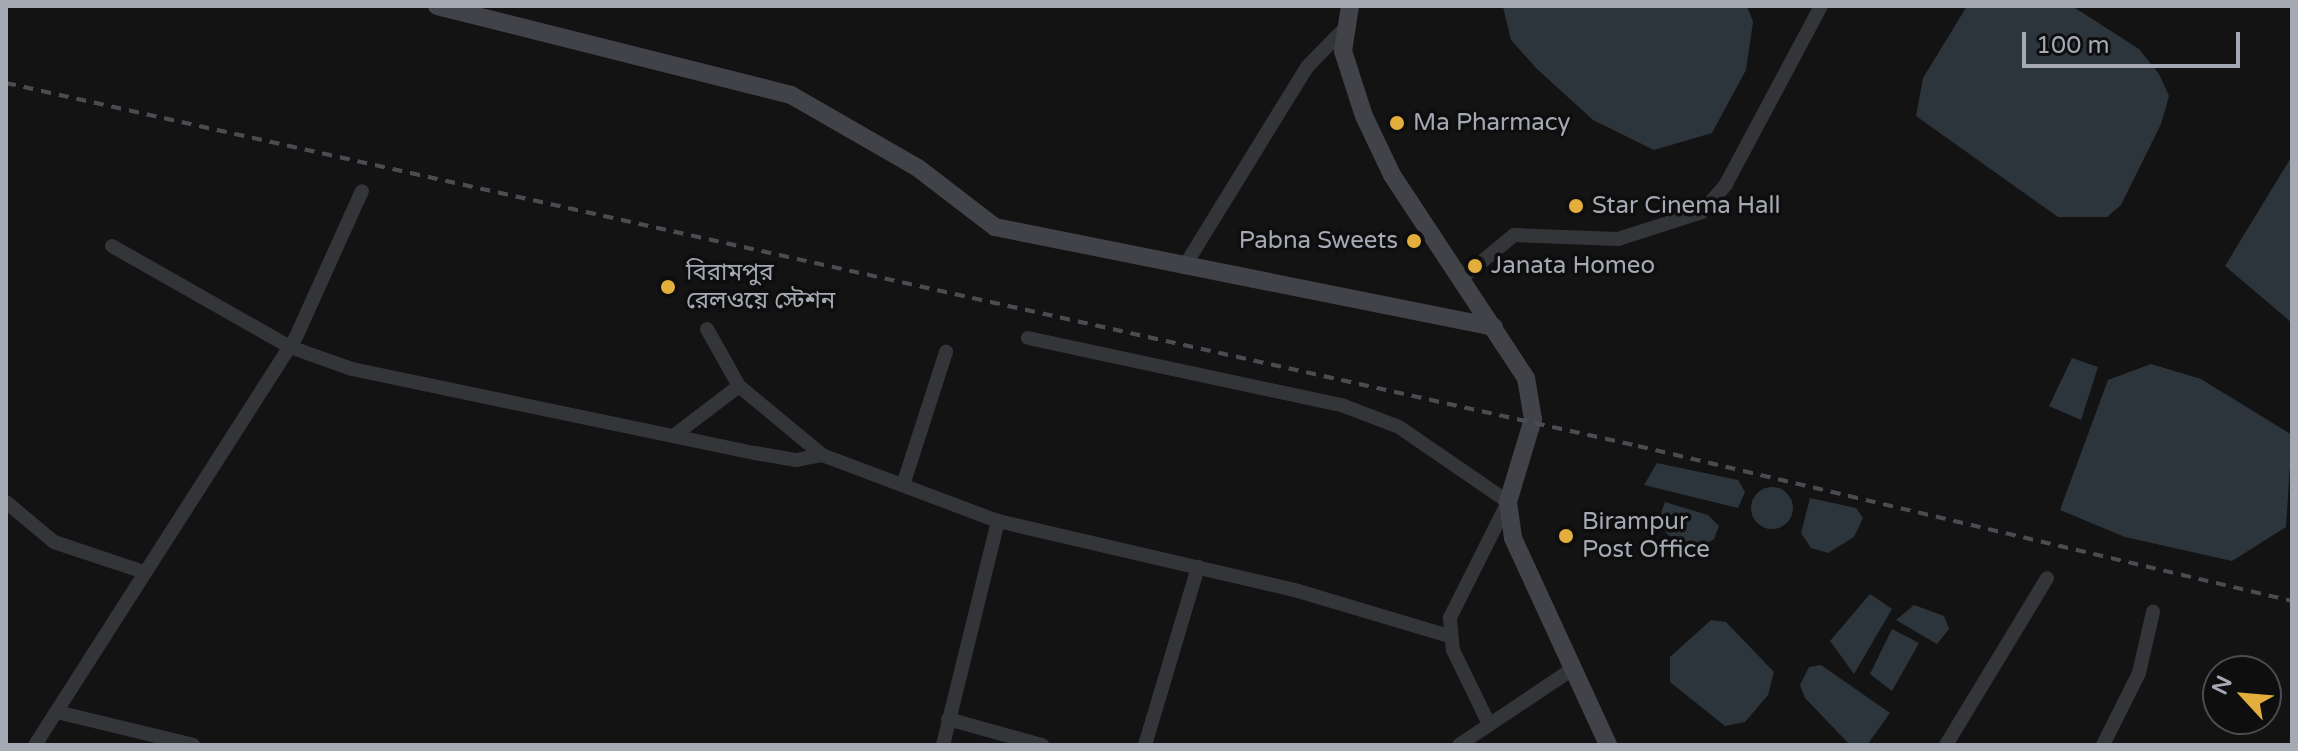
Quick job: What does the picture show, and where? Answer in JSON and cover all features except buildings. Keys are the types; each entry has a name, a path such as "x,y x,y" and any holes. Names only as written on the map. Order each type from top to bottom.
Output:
{"street":[{"path":"437,6 791,95 918,168 995,227 1494,327"},
{"path":"1350,6 1343,51 1364,116 1392,175 1494,327 1532,400 1532,429 1508,502 1459,596 1449,636 1489,724"},
{"path":"1462,278 1514,235 1618,239 1702,212 1726,184 1821,6"},
{"path":"1184,267 1307,67 1345,28"},
{"path":"35,745 141,571 290,347 362,191"},
{"path":"112,246 290,347 419,384 796,460 822,455"},
{"path":"707,329 739,386 822,455 904,482 998,521 1198,567 1449,636"},
{"path":"1028,338 1344,406 1399,427 1508,502 1513,538 1608,745"},
{"path":"904,482 946,352"},
{"path":"676,434 739,386"},
{"path":"6,502 54,542 141,571"},
{"path":"943,745 998,521"},
{"path":"1145,745 1198,567"},
{"path":"1946,745 2047,578"},
{"path":"2103,745 2139,673 2153,612"},
{"path":"1459,745 1571,670"},
{"path":"57,712 193,745"},
{"path":"948,719 1042,745"}],"shaded area":[{"path":"1747,6 1753,22 1746,70 1712,133 1654,150 1593,120 1537,69 1511,40 1503,7"},
{"path":"1967,6 2072,6 2139,49 2159,74 2169,96 2161,124 2121,205 2107,217 2058,217 1916,116 1923,78"},
{"path":"2292,156 2292,323 2225,266"},
{"path":"2072,358 2098,367 2081,420 2049,406"},
{"path":"2151,364 2201,379 2292,435 2286,527 2232,561 2125,537 2060,510 2108,380"},
{"path":"1657,463 1738,480 1745,492 1738,508 1644,485"},
{"path":"1772,487 1787,493 1793,508 1787,523 1772,529 1757,523 1751,508 1757,493"},
{"path":"1810,498 1856,508 1863,518 1854,537 1828,553 1811,548 1801,533"},
{"path":"1665,502 1708,515 1719,526 1714,539 1701,547 1668,535 1658,521"},
{"path":"1870,594 1892,609 1854,674 1830,641"},
{"path":"1914,605 1944,616 1949,629 1937,644 1896,620"},
{"path":"1711,620 1726,622 1774,672 1768,695 1745,722 1725,726 1670,682 1670,657"},
{"path":"1892,629 1919,643 1892,691 1870,674"},
{"path":"1821,665 1890,713 1867,745 1850,745 1805,698 1800,685 1809,667"}],"railway":[{"path":"6,83 1638,446 2292,601"}],"place":[{"name":"Ma Pharmacy","path":"1397,123"},
{"name":"Star Cinema Hall","path":"1576,206"},
{"name":"Pabna Sweets","path":"1414,241"},
{"name":"Janata Homeo","path":"1475,266"},
{"name":"বিরামপুর রেলওয়ে স্টেশন","path":"668,287"},
{"name":"Birampur Post Office","path":"1566,536"}]}
